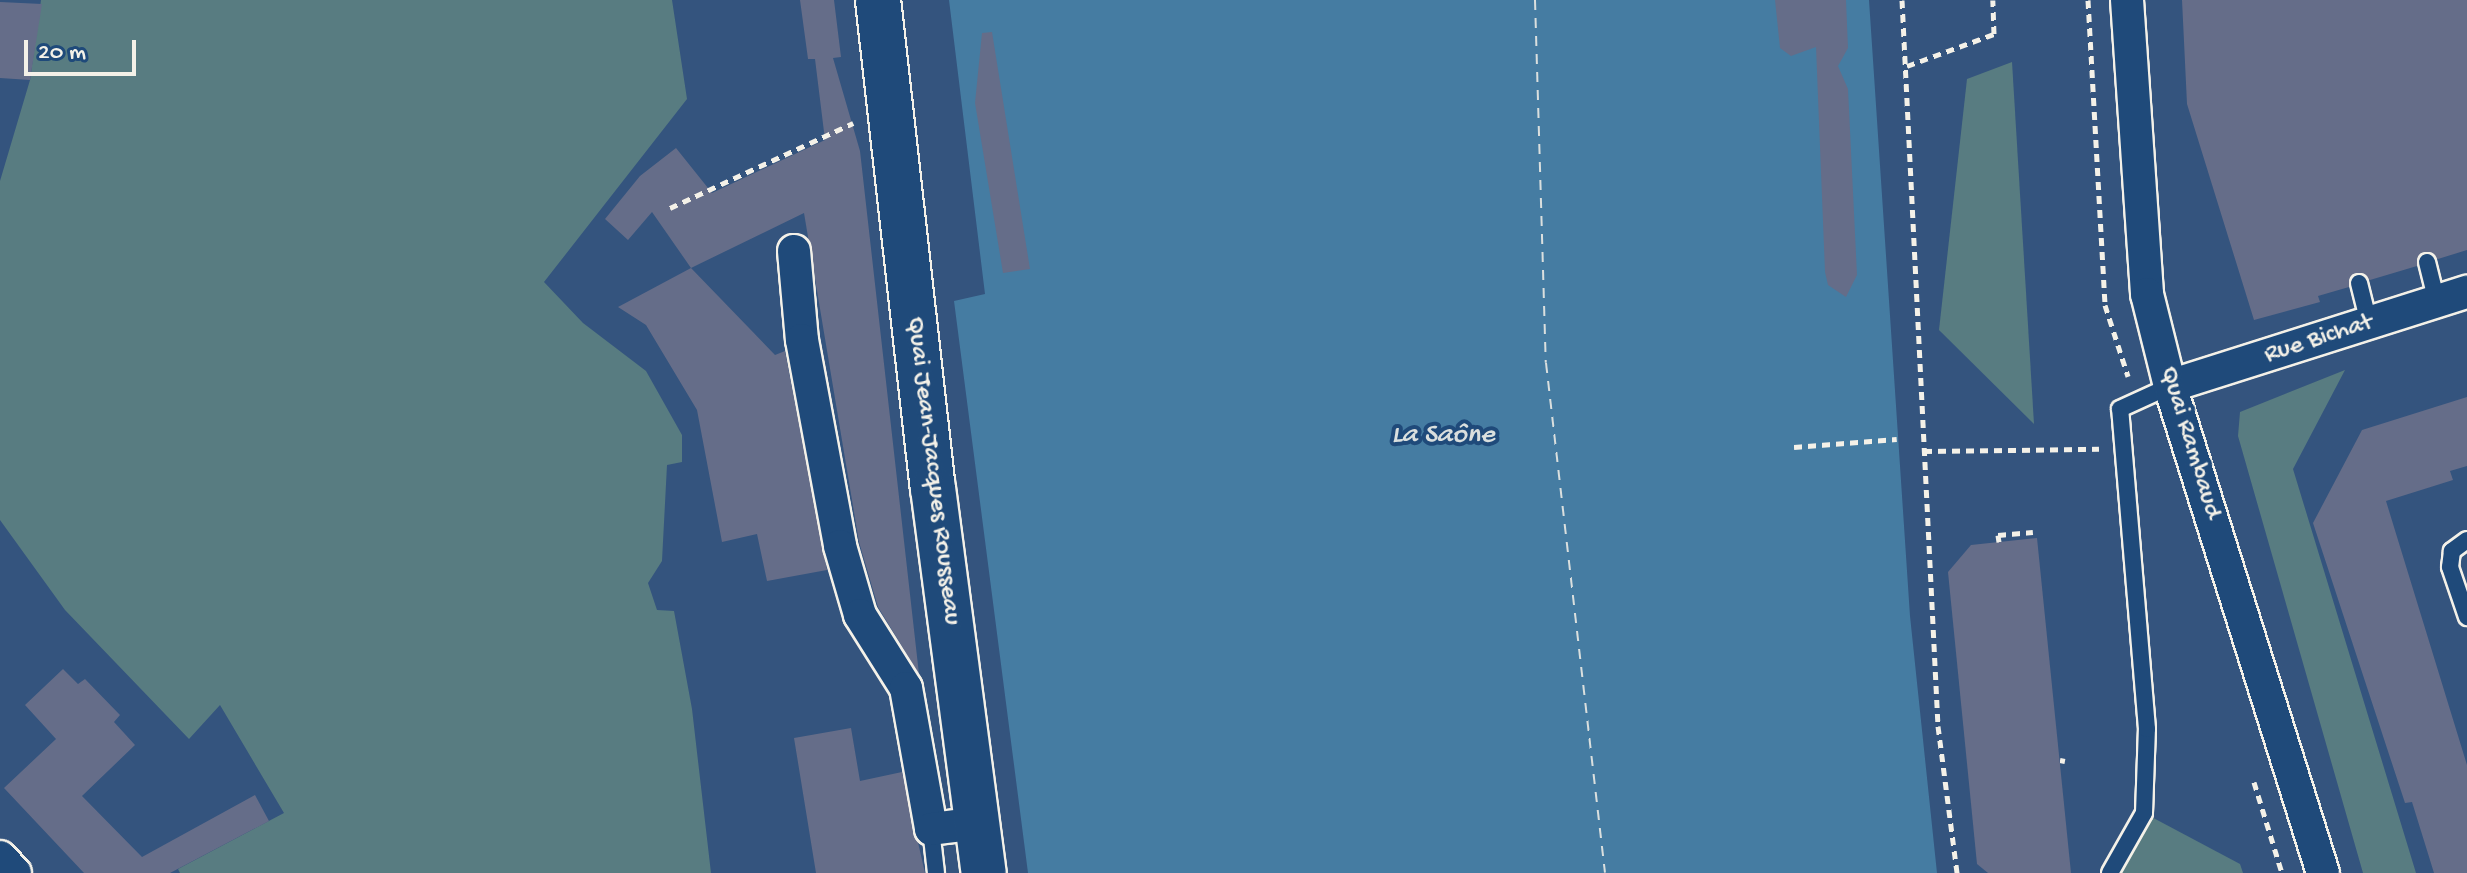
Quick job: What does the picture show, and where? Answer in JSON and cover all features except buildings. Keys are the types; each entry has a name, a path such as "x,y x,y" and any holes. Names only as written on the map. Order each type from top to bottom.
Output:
{"street":[{"name":"Quai Jean-Jacques Rousseau","path":"878,0 883,68 984,873"},
{"name":"Quai Rambaud","path":"2127,0 2147,294 2170,386 2323,873"},
{"path":"794,251 802,340 840,546 860,615 906,688 931,829 978,823"},
{"name":"Rue Bichat","path":"2170,386 2467,292"},
{"path":"0,857 15,873"}],"lane":[{"path":"2427,262 2437,302"},
{"path":"2359,283 2369,323"},
{"path":"2110,873 2144,813 2147,729 2119,449 2120,409 2170,386"},
{"path":"2467,540 2452,551 2450,567 2467,617"},
{"path":"931,829 936,873"}],"path":[{"path":"1902,0 1938,726 1957,873"},
{"path":"1907,66 1994,34 1993,0"},
{"path":"670,208 850,123"},
{"path":"1794,447 1897,439"},
{"path":"1924,451 2119,449"},
{"path":"1999,542 1998,535 2033,532"}],"green space":[{"path":"41,0 672,0 687,99 544,282 583,323 646,371 682,435 682,462 667,465 662,561 648,583 657,610 674,611 692,709 711,873 180,873 178,869 284,813 220,705 189,739 65,610 0,520 0,181 30,80"},
{"path":"2012,62 2034,424 1939,330 1967,79"},
{"path":"2345,370 2293,469 2416,873 2363,873 2238,436 2240,412"},
{"path":"2144,813 2240,864 2243,873 2110,873"}],"water":[{"name":"La Saône","path":"949,0 1869,0 1910,616 1937,873 1028,873 954,301 985,294"}],"ferry route":[{"path":"1535,0 1546,363 1605,873"}]}
